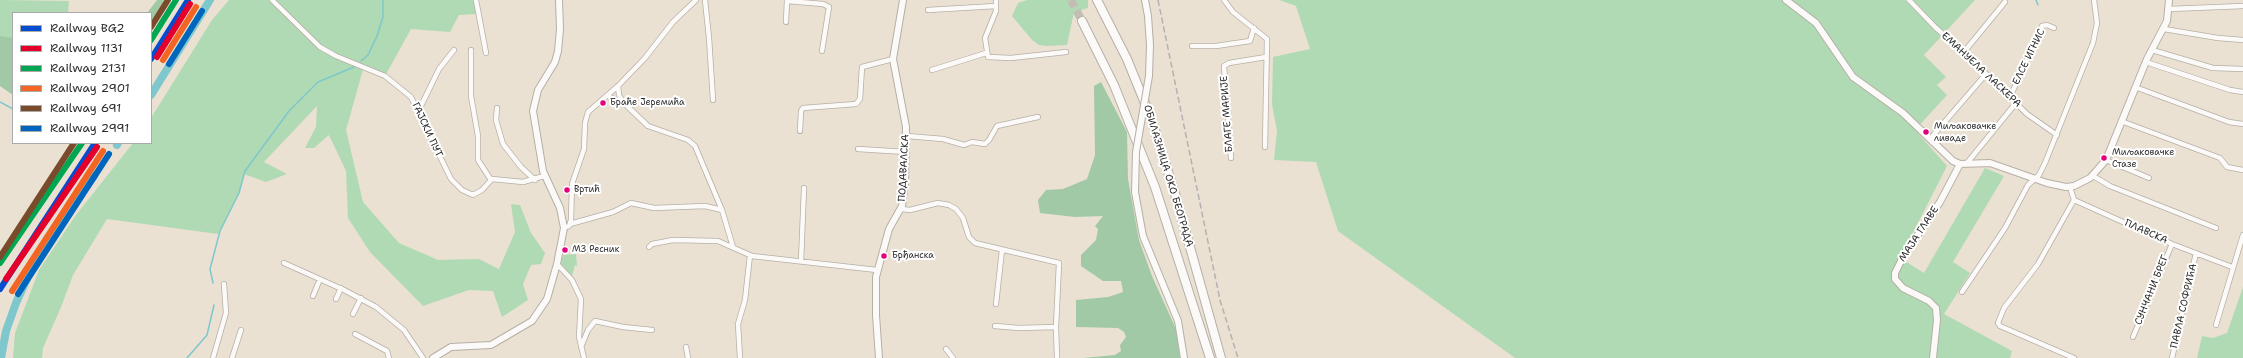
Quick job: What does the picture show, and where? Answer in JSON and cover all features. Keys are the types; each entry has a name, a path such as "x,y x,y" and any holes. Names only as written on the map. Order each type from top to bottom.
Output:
{"highway":[{"name":"ОБИЛАЗНИЦА ОКО БЕОГРАДА","path":"1097,0 1127,59 1151,118 1176,197 1221,358"},
{"name":"ОБИЛАЗНИЦА ОКО БЕОГРАДА","path":"1082,21 1114,85 1150,173 1189,289 1210,358"}],"street":[{"path":"166,0 172,2 174,0"},
{"name":"ГАЈСКИ ПУТ","path":"272,0 320,47 336,56 364,66 393,81 411,97 419,110 425,129 451,179 459,188 466,193 474,195 482,190 491,180"},
{"path":"476,0 486,53"},
{"path":"433,358 451,347 488,346 527,324 536,317 545,303 558,264 564,228 560,208 544,176 534,126 533,106 538,90 555,62 558,51 560,29 559,0"},
{"path":"570,224 572,184 584,149 586,116 590,109 608,96 645,58 670,24 696,0"},
{"path":"705,0 710,38 713,100"},
{"name":"ПОДАВАЛСКА","path":"879,358 876,315 877,270 889,229 901,209 906,152 907,136 903,104 892,58 904,0"},
{"path":"996,0 996,6 985,38 986,53 991,58 1066,52"},
{"path":"1145,0 1148,16 1150,45 1150,76 1136,152 1135,192 1144,236 1178,321 1184,358"},
{"path":"1224,0 1233,12 1267,39 1265,147"},
{"path":"1786,0 1816,23 1846,68 1856,80 1898,110 1949,158 1960,164 1981,162 2000,165 2054,185 2070,187 2093,176 2106,160 2146,62 2164,29 2169,9 2169,0"},
{"name":"ЕМАНУЕЛА ЛАСКЕРА","path":"1910,0 1936,28 1964,52 2030,117 2057,135"},
{"path":"1962,292 2005,228 2028,185 2035,179 2042,169 2057,135 2095,36 2097,24 2094,0"},
{"path":"786,22 787,1 823,4 829,7 822,51"},
{"path":"1964,52 2005,2"},
{"path":"928,10 996,6"},
{"path":"2169,9 2243,6"},
{"name":"ЕЛСЕ ИГНИС","path":"2010,97 2042,26 2047,25 2054,28"},
{"path":"1192,46 1216,46 1250,41 1254,28"},
{"path":"2164,29 2218,38 2243,40"},
{"path":"419,110 435,76 454,50"},
{"path":"471,50 471,96 478,136 478,160 491,180 503,179 523,182 535,180 544,176"},
{"path":"2152,50 2213,68 2243,69"},
{"path":"932,70 986,53"},
{"name":"БЛАГЕ МАРИЈЕ","path":"1231,158 1224,66 1229,63 1266,56"},
{"path":"800,131 801,111 803,108 856,104 860,99 862,66 892,58"},
{"path":"2146,62 2230,90 2243,92"},
{"path":"1930,139 1986,74"},
{"path":"618,86 618,93 623,102 648,126 688,140 695,146 722,210 733,247"},
{"path":"2135,87 2229,122 2243,124"},
{"path":"608,96 623,102"},
{"path":"1967,163 2016,103"},
{"path":"497,108 496,120 504,144 520,167 535,180"},
{"path":"907,136 943,139 964,145 972,142 985,144 997,126 1038,117"},
{"path":"2122,121 2220,158 2230,168 2243,170"},
{"path":"858,149 906,152"},
{"path":"2106,160 2149,178"},
{"name":"МАЈА ГЛАВЕ","path":"1933,358 1937,320 1936,308 1927,300 1903,288 1896,279 1895,273 1903,257 1940,202 1960,164"},
{"path":"2093,176 2110,186 2216,228"},
{"path":"2070,187 2074,200 2036,268 2004,308 1998,323 2000,326 2074,358"},
{"path":"801,262 804,188"},
{"name":"ПЛАВСКА","path":"2074,200 2172,244 2232,267"},
{"path":"564,228 570,224 613,212 631,202 654,208 705,206 722,210"},
{"path":"901,209 910,210 938,203 951,206 963,218 972,241 1002,250 1059,263 1056,328 1057,358"},
{"path":"2216,325 2232,267 2243,235"},
{"path":"649,247 652,244 681,240 720,241 750,255 877,270"},
{"name":"СУНЧАНИ БРЕГ","path":"2133,337 2172,244"},
{"path":"996,304 1002,250"},
{"name":"ПАВЛА СОФРИЋА","path":"2172,358 2196,253"},
{"path":"740,358 738,324 745,300 750,255"},
{"path":"284,263 361,298 398,325 423,358"},
{"path":"558,264 570,277 580,294 582,305 580,337 584,358"},
{"path":"313,296 320,279"},
{"path":"214,358 226,313 224,284"},
{"path":"336,300 341,288"},
{"path":"353,314 361,298"},
{"path":"581,347 588,330 595,321 623,328 652,330"},
{"path":"995,326 1019,328 1056,328"},
{"path":"232,358 241,330"},
{"path":"355,334 387,351 389,358"},
{"path":"686,347 688,358"},
{"path":"946,349 953,358"}],"green space":[{"path":"0,0 69,1 68,12 12,12 12,39 0,37"},
{"path":"157,0 165,0 152,23 152,12 148,12"},
{"path":"229,0 476,0 477,14 459,15 450,32 411,29 385,76 364,66 346,130 363,202 399,243 438,260 479,259 499,269 515,232 511,204 520,205 531,233 545,253 541,264 531,265 523,284 528,300 502,317 493,291 469,290 423,306 370,252 348,218 346,171 329,135 314,148 305,148 316,127 317,106 264,162 287,174 266,182 244,174 239,193 218,234 107,219 73,275 43,348 42,358 13,358 15,333 39,270 76,215 132,144 152,144 152,116 212,20"},
{"path":"1027,0 1088,0 1088,8 1074,12 1067,45 1039,45 1032,40 1012,16 1018,3"},
{"path":"1279,0 1905,0 1909,4 1913,0 1975,0 1924,55 1946,77 1937,85 1947,95 1915,130 1947,166 1900,258 1924,273 1985,168 2004,176 1953,262 1970,273 1944,314 2012,351 2010,358 1515,358 1338,231 1316,162 1274,160 1277,131 1272,104 1273,57 1310,49 1296,6"},
{"path":"0,36 12,38 12,94 0,86"},
{"path":"1101,82 1127,132 1128,179 1139,240 1152,276 1176,329 1180,358 1083,358 1115,355 1121,351 1120,345 1126,337 1124,332 1118,328 1076,327 1076,300 1108,297 1123,292 1121,281 1103,281 1081,266 1081,255 1096,240 1098,229 1095,226 1103,216 1075,217 1040,213 1038,200 1046,190 1063,189 1087,179 1095,155 1094,86"},
{"path":"576,254 577,266 575,265 572,276 561,264 563,255"},
{"path":"2243,287 2243,358 2197,358 2202,336 2213,338 2227,333"}],"waterway":[{"path":"152,93 210,0"},
{"path":"361,61 368,55 377,36 383,17 383,0"},
{"path":"2036,0 2038,5"},
{"path":"213,283 210,269 220,231 239,193 245,171 289,111 318,82 354,67"},
{"path":"0,102 12,108"},
{"path":"1,358 6,331 16,303 34,263 47,239 94,176"},
{"path":"187,358 207,335 214,305"}],"tunnel":[{"path":"1071,0 1082,21"}],"railway":[{"path":"1158,0 1220,300 1238,358"}],"rail line":[{"name":"691","path":"152,25 168,0"},
{"name":"2131","path":"152,38 176,0"},
{"name":"BG2","path":"152,57 188,0"},
{"name":"1131","path":"157,57 190,4"},
{"name":"2901","path":"163,60 196,7"},
{"name":"2991","path":"169,64 202,11"},
{"name":"691","path":"0,257 73,144"},
{"name":"2131","path":"0,263 81,144"},
{"name":"BG2","path":"0,289 94,144"},
{"name":"1131","path":"6,279 97,147"},
{"name":"2901","path":"12,291 103,151"},
{"name":"2991","path":"18,294 109,154"}],"place":[{"name":"Браће Јеремића","path":"603,103"},
{"name":"Миљаковачке ливаде","path":"1926,132"},
{"name":"Миљаковачке Стазе","path":"2104,158"},
{"name":"Вртић","path":"567,190"},
{"name":"МЗ Ресник","path":"565,250"},
{"name":"Брђанска","path":"884,256"}]}
